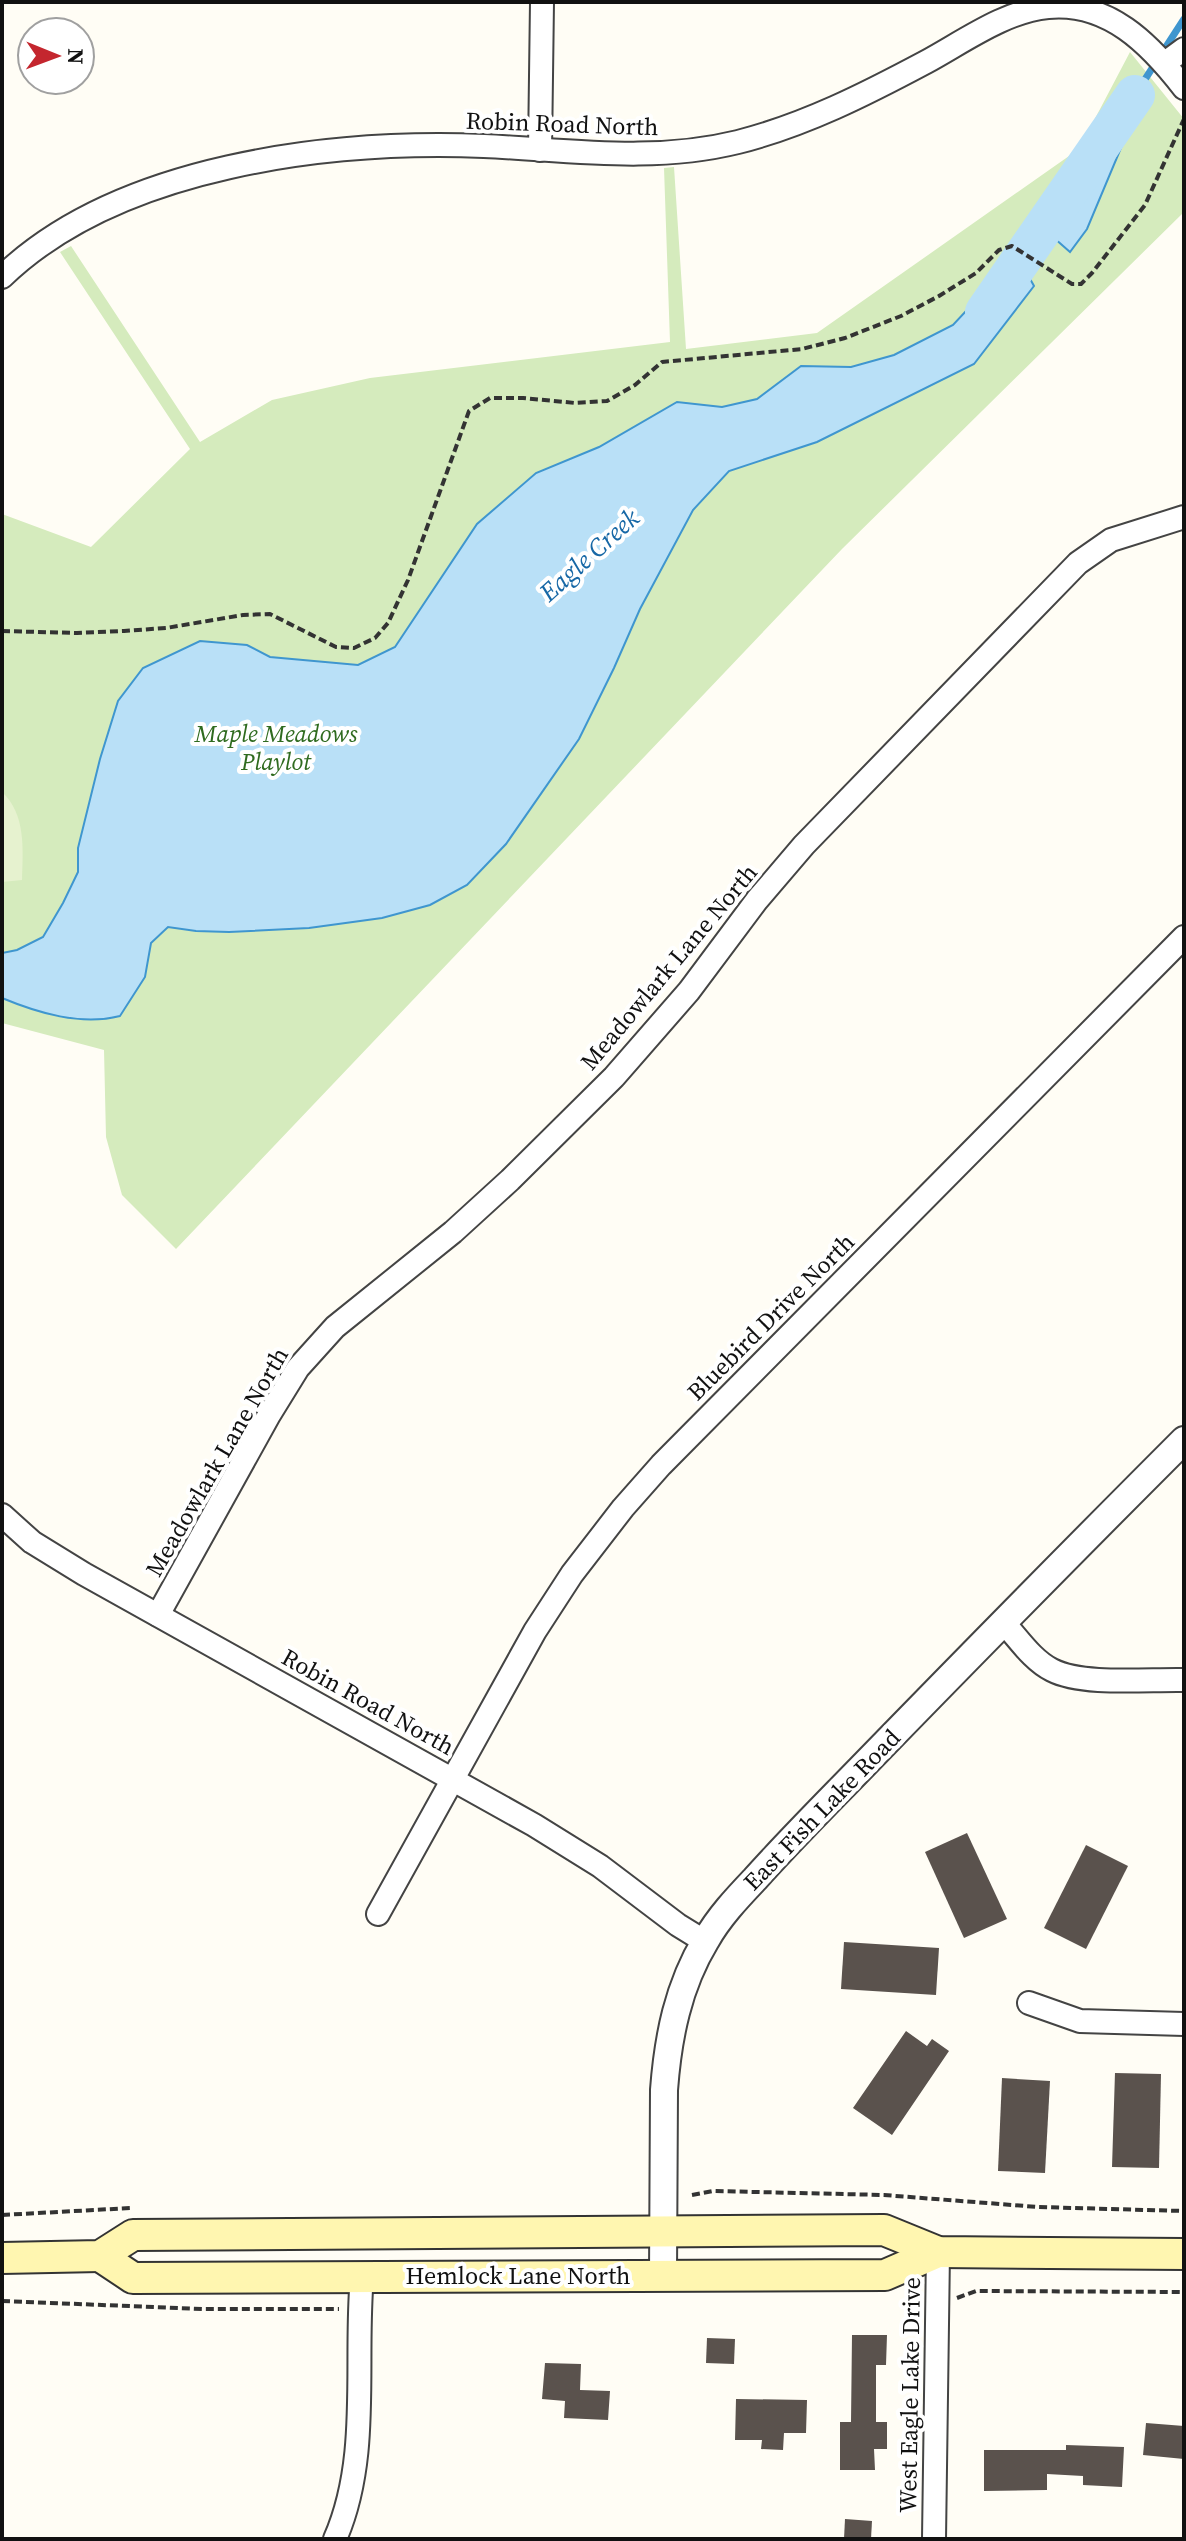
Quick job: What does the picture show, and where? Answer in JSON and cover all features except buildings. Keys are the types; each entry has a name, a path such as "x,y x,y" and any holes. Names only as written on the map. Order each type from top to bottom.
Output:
{"main road":[{"name":"Hemlock Lane North","path":"938,2252 885,2275 133,2278 100,2256 133,2235 884,2230 938,2252 1184,2254"},
{"path":"2,2258 100,2256"}],"street":[{"path":"540,150 542,2"},
{"name":"Robin Road North","path":"2,277 64,231 129,198 201,174 305,153 423,145 624,155 671,154 741,141 807,121 1001,22 1027,11 1049,7 1075,8 1105,16 1133,32 1165,63 1184,88"},
{"path":"1165,63 1184,49"},
{"name":"Meadowlark Lane North","path":"158,1615 298,1368 335,1327 453,1232 614,1077 689,991 757,900 804,845 1078,563 1111,540 1184,517"},
{"name":"Bluebird Drive North","path":"378,1914 535,1631 572,1574 623,1508 661,1465 1184,937"},
{"name":"East Fish Lake Road","path":"663,2275 667,2051 682,1991 704,1941 720,1917 772,1860 1184,1440"},
{"name":"Robin Road North","path":"2,1515 32,1542 84,1574 453,1779 600,1866 704,1941"},
{"path":"1003,1622 1038,1661 1053,1671 1071,1677 1184,1680"},
{"path":"1029,2003 1080,2021 1184,2024"},
{"name":"West Eagle Lake Drive","path":"934,2539 938,2252"},
{"path":"335,2539 351,2497 357,2449 362,2276"}],"path":[{"path":"2,631 124,631 270,614 336,647 354,648 375,638 388,623 408,580 469,411 490,398 575,403 607,401 635,385 662,362 802,349 845,338 901,316 939,296 976,273 999,250 1012,246 1072,284 1081,284 1145,205 1184,119"},
{"path":"692,2195 713,2191 884,2195 1038,2207 1184,2211"}],"green space":[{"name":"Maple Meadows Playlot","path":"1130,52 1184,119 1184,212 842,549 176,1249 122,1195 106,1137 104,1050 2,1023 2,514 91,547 190,449 60,252 71,246 200,442 272,400 370,378 670,342 664,168 674,167 686,349 817,333 1079,149"},
{"path":"2,792 19,821 22,880 2,882"}],"water":[{"path":"1126,93 1135,95 1139,105 1087,229 1070,252 1037,223 1065,171 1098,141"},
{"path":"1009,265 1029,277 1034,286 974,364 817,442 729,471 693,510 640,609 579,739 506,844 467,885 430,905 382,918 309,928 229,932 168,927 151,943 145,977 120,1016 75,1019 30,1009 2,998 2,953 17,950 43,937 78,872 78,848 118,701 143,668 200,641 247,645 270,657 358,665 395,647 477,524 536,473 599,447 677,402 722,407 757,399 801,366 851,367 894,355 953,325"}],"waterway":[{"name":"Eagle Creek","path":"1131,101 1184,19"},
{"name":"Eagle Creek","path":"985,312 1135,95"}]}
